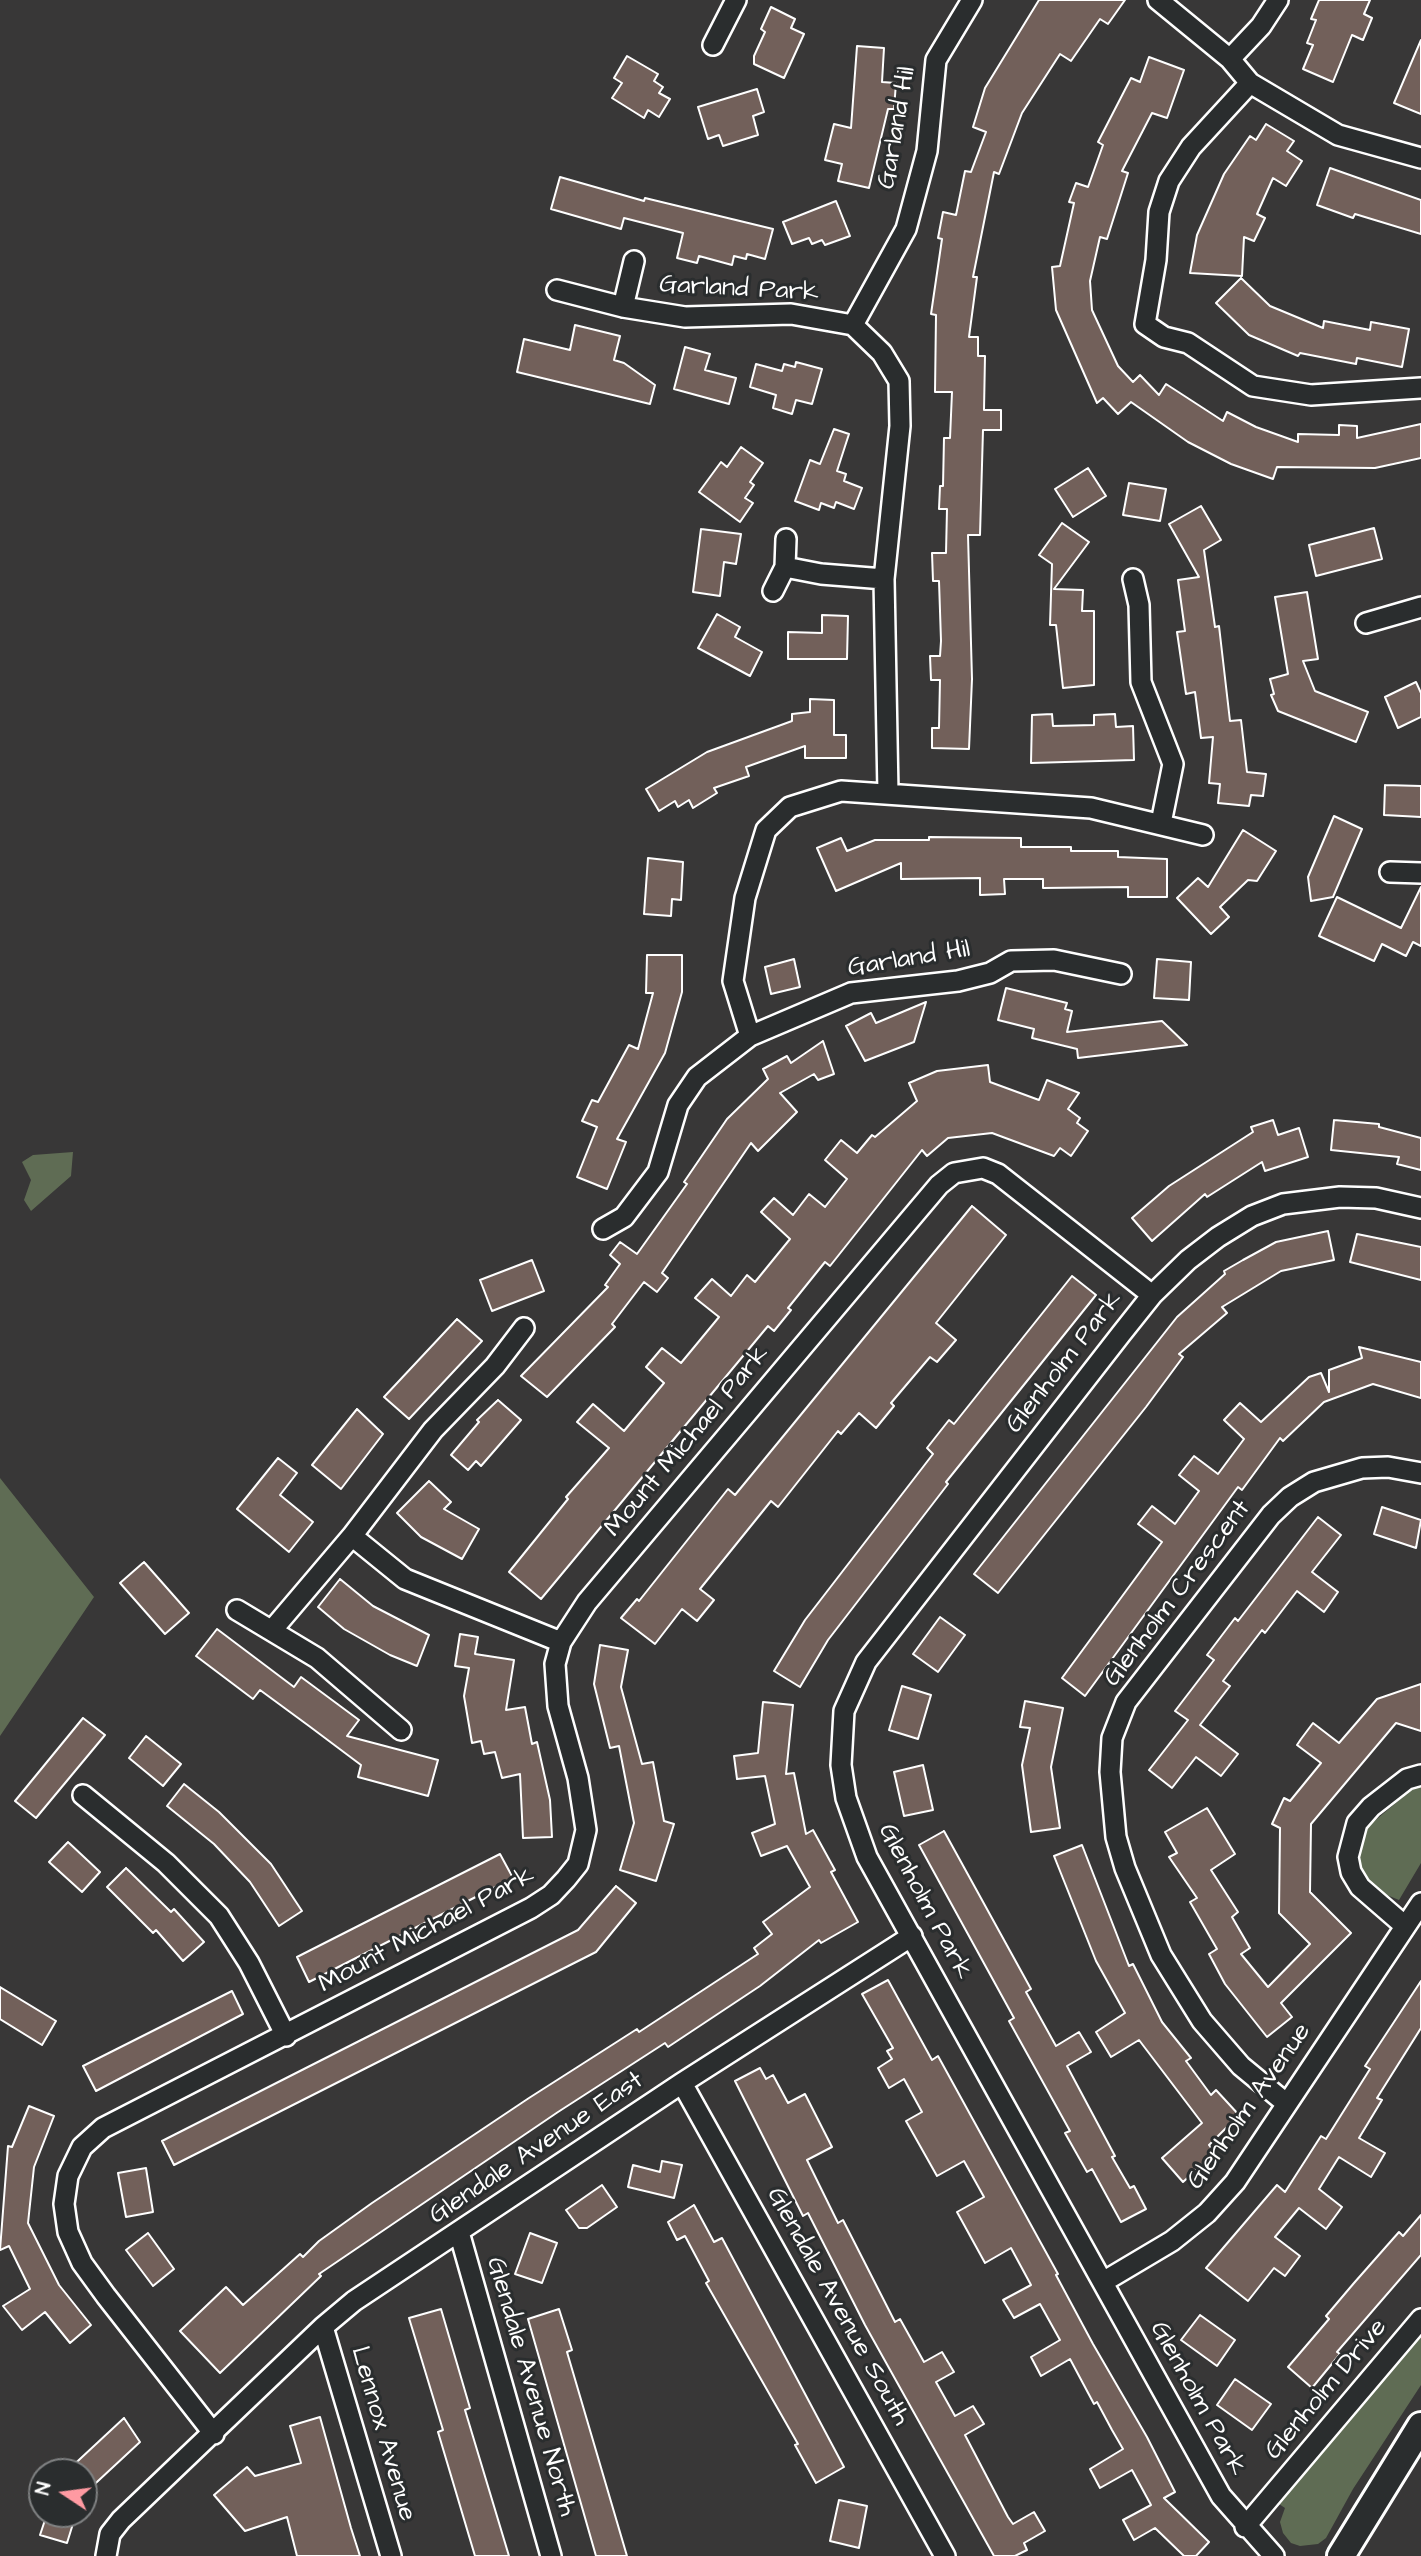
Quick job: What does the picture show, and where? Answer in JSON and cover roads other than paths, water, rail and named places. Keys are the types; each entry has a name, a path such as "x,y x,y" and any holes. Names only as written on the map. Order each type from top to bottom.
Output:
{"street":[{"path":"713,45 736,0"},
{"name":"Garland Hil","path":"853,325 906,229 927,151 936,60 972,0"},
{"path":"1158,0 1230,59 1250,83 1338,135 1421,158"},
{"path":"1230,59 1261,26 1278,0"},
{"path":"1250,83 1191,147 1169,181 1159,212 1156,260 1145,324 1164,337 1188,344 1253,386 1311,395 1421,388"},
{"name":"Garland Park","path":"623,307 634,261"},
{"name":"Garland Park","path":"557,290 623,307 685,317 790,314 853,325"},
{"path":"853,325 882,353 899,381 900,426 884,579 888,793"},
{"path":"773,591 785,567 786,539"},
{"path":"785,567 821,574 884,579"},
{"path":"1133,579 1139,604 1140,682 1173,764 1161,823"},
{"path":"1366,623 1421,607"},
{"path":"750,1035 733,981 745,898 766,830 790,807 841,791 888,793 1091,808 1203,835"},
{"path":"1390,872 1421,873"},
{"name":"Garland Hil","path":"603,1229 624,1217 658,1172 678,1105 697,1077 750,1035 851,993 958,981 990,974 1011,961 1055,960 1121,974"},
{"name":"Mount Michael Park","path":"214,2434 82,2263 68,2232 64,2204 68,2176 82,2147 103,2129 531,1909 551,1895 578,1864 586,1829 579,1778 558,1706 555,1685 555,1664 561,1642 587,1602 939,1185 954,1173 983,1168 998,1174 1152,1295"},
{"name":"Glenholm Park","path":"1274,2556 1245,2527 1221,2496 867,1857 846,1798 841,1737 844,1711 851,1688 866,1662 1152,1295 1218,1237 1252,1216 1283,1204 1340,1196 1376,1198 1421,1208"},
{"path":"273,1629 352,1536 433,1430 495,1366 524,1328"},
{"name":"Glenholm Crescent","path":"1287,2104 1241,2066 1202,2021 1161,1955 1125,1868 1116,1837 1110,1772 1112,1738 1126,1702 1270,1515 1290,1497 1314,1482 1362,1468 1388,1467 1421,1473"},
{"path":"352,1536 405,1579 561,1642"},
{"path":"237,1610 273,1629 317,1658 401,1730"},
{"path":"1405,1926 1360,1887 1350,1872 1348,1857 1357,1823 1371,1807 1407,1779 1421,1775"},
{"path":"83,1795 166,1863 219,1916 249,1963 286,2036"},
{"name":"Glenholm Avenue","path":"1103,2282 1172,2241 1207,2213 1235,2182 1421,1903"},
{"name":"Glendale Avenue East","path":"106,2556 110,2534 121,2520 323,2327 354,2301 682,2083 912,1936"},
{"name":"Glendale Avenue South","path":"682,2083 938,2553"},
{"name":"Glendale Avenue North","path":"459,2232 551,2556"},
{"name":"Glenholm Drive","path":"1245,2527 1421,2319"},
{"name":"Lennox Avenue","path":"323,2327 391,2556"},
{"path":"1341,2556 1418,2438"}]}
